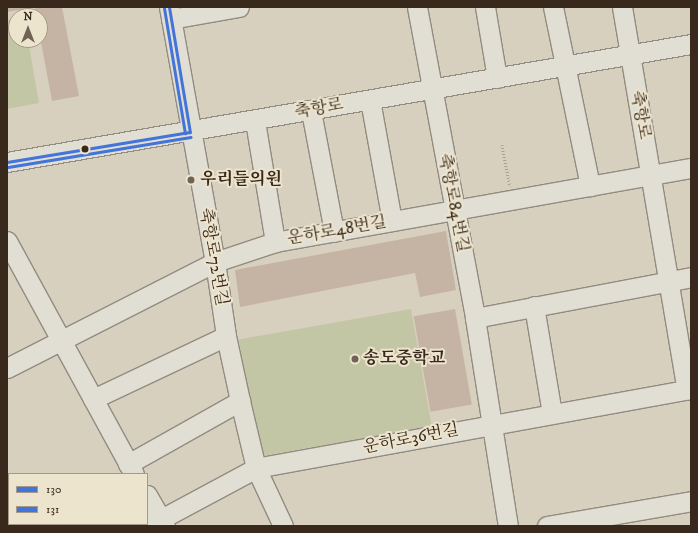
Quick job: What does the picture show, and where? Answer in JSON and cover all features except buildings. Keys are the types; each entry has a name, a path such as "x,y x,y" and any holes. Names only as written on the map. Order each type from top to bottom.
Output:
{"street":[{"path":"170,13 239,7"},
{"name":"축항로84번길","path":"417,7 453,211 475,318 490,424 508,526"},
{"path":"485,7 497,78"},
{"path":"554,7 564,67 590,186"},
{"path":"622,7 630,55"},
{"name":"축항로72번길","path":"170,13 190,132 215,262 226,336 240,401 256,468 283,526"},
{"name":"축항로","path":"7,162 255,121 691,44"},
{"name":"축항로","path":"630,55 669,281"},
{"path":"370,100 392,221"},
{"path":"311,111 334,232"},
{"path":"255,121 275,242"},
{"name":"운하로48번길","path":"7,368 215,262 275,242 691,168"},
{"path":"7,241 131,469 240,401"},
{"path":"475,318 691,277"},
{"name":"운하로36번길","path":"158,523 256,468 490,424 689,389 669,281"},
{"path":"534,306 552,414"},
{"path":"93,399 226,336"},
{"path":"148,498 158,523"},
{"path":"547,526 691,501"}],"path":[{"path":"502,145 513,200"}],"green space":[{"path":"7,20 8,48 29,48 39,103 7,109"},
{"path":"411,309 432,426 259,457 239,339"}],"transit line":[{"name":"130","path":"169,7 190,132"},
{"name":"131","path":"164,8 185,133"},
{"name":"130","path":"7,162 190,132"},
{"name":"131","path":"8,167 191,137"}],"place":[{"name":"우리들의원","path":"191,180"},
{"name":"송도중학교","path":"355,359"}]}
